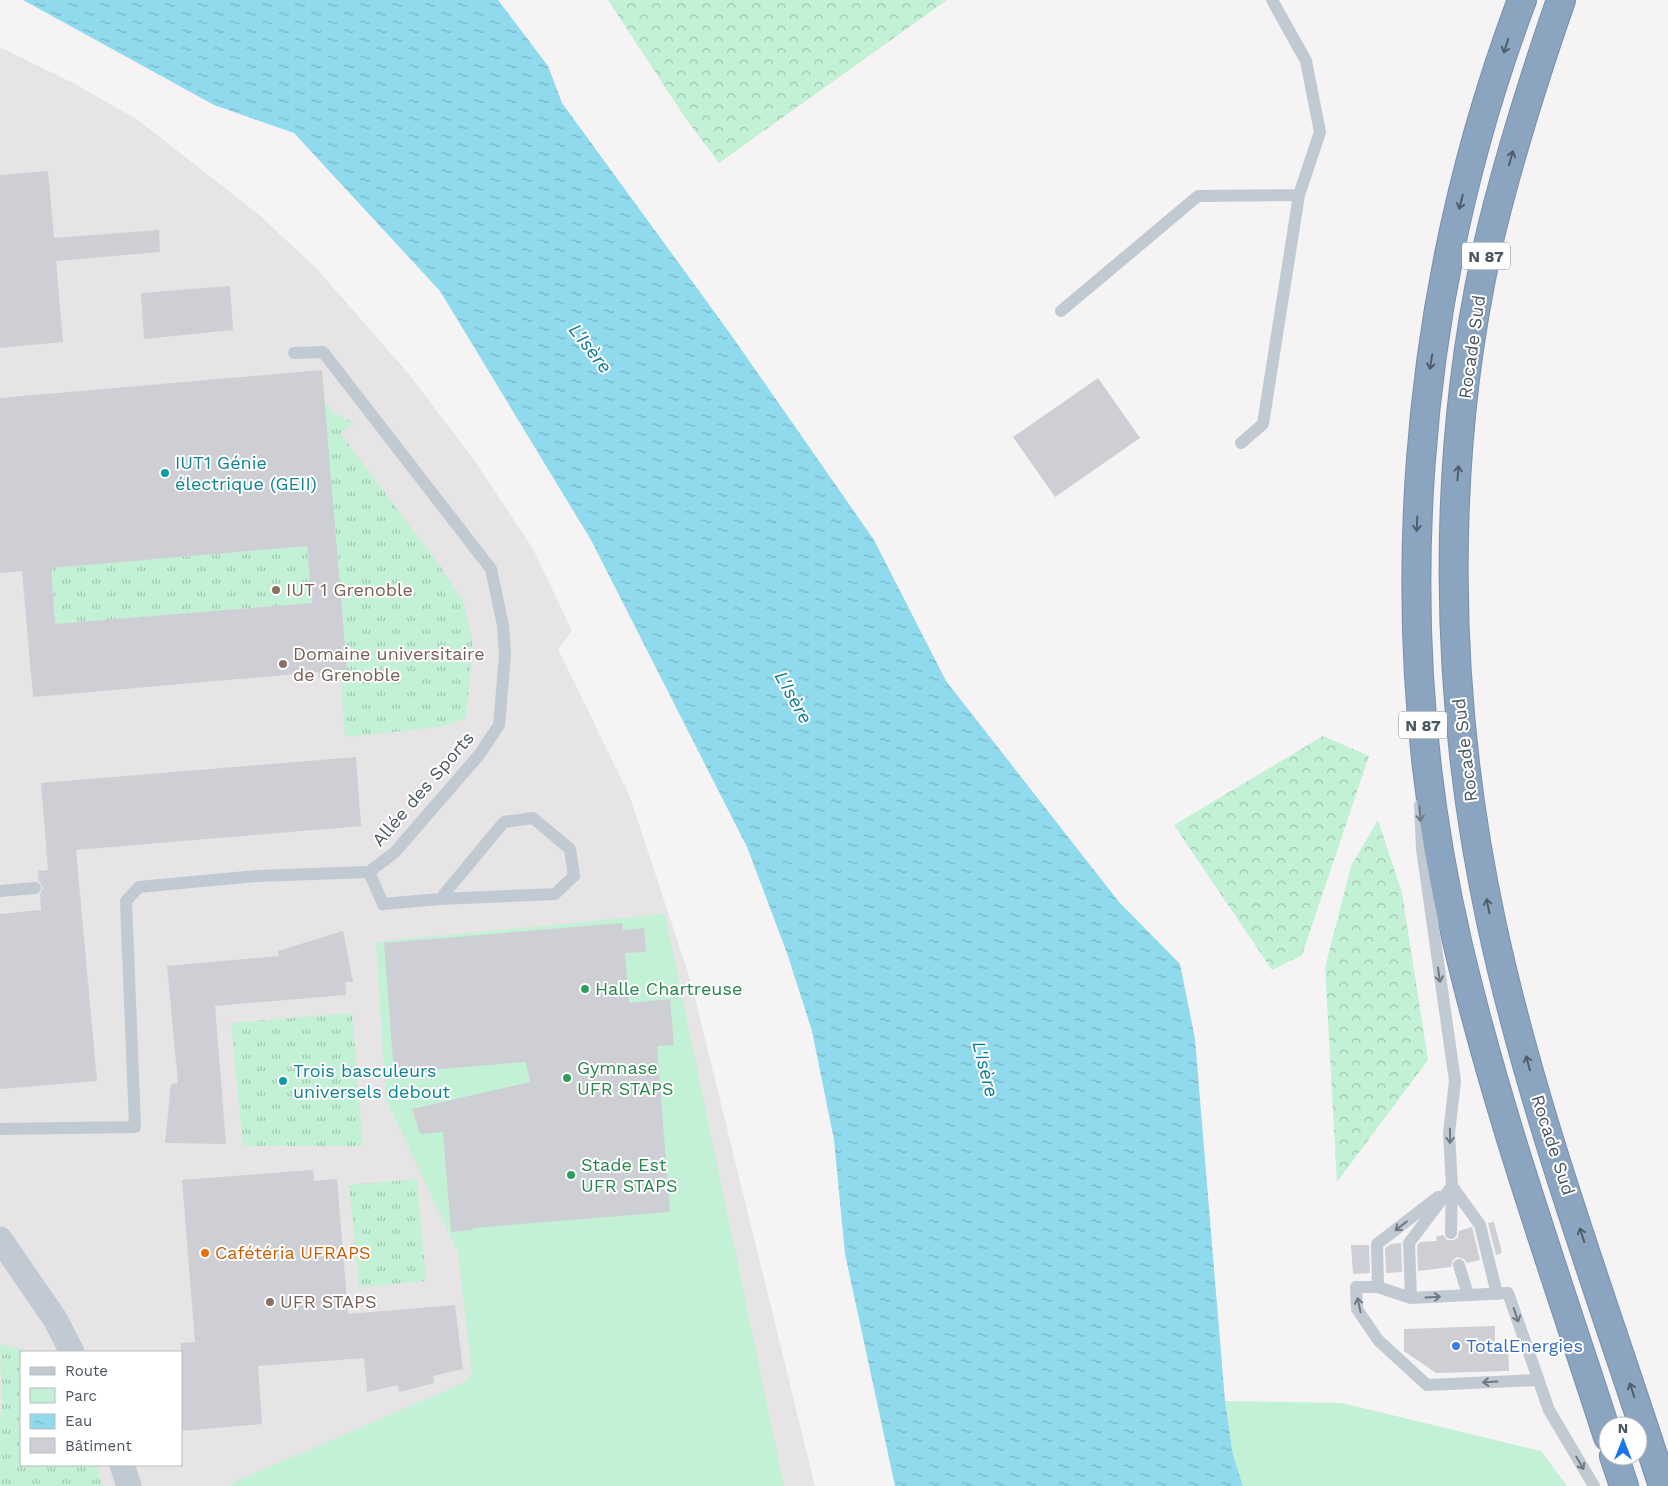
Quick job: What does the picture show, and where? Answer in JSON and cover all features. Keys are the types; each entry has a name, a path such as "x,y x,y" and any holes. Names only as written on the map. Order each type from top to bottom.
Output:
{"highway":[{"name":"Rocade Sud","path":"1522,0 1497,73 1469,169 1446,270 1434,346 1424,423 1417,524 1419,678 1424,733 1438,838 1457,939 1499,1096 1601,1416"},
{"name":"Rocade Sud","path":"1562,0 1528,100 1508,167 1492,228 1471,345 1462,426 1455,522 1454,608 1458,705 1481,871 1503,971 1548,1130 1663,1486"},
{"path":"1617,1466 1624,1486"}],"street":[{"path":"0,1238 55,1319 71,1351"},
{"path":"122,1466 129,1486"}],"lane":[{"path":"1241,443 1263,424 1299,195 1320,132 1306,61 1272,0"},
{"path":"1061,310 1198,196 1299,195"},
{"name":"Allée des Sports","path":"294,353 323,352 413,466 491,569 503,625 505,655 499,725 479,755 395,852 369,872"},
{"path":"1419,678 1418,781 1422,849 1455,1081 1449,1133 1452,1186 1451,1233"},
{"path":"0,1129 135,1127 126,901 139,888 257,876 369,872 383,904 440,898 555,894 574,876 570,849 533,818 504,822 440,898"},
{"path":"0,891 35,888"},
{"path":"1378,1286 1377,1244 1452,1186"},
{"path":"1452,1186 1480,1225 1497,1294"},
{"path":"1411,1298 1408,1243 1452,1186"},
{"path":"1459,1265 1468,1295"},
{"path":"1538,1380 1427,1385 1378,1340 1357,1310 1356,1287 1378,1286 1411,1298 1508,1293 1549,1410 1594,1486"}],"shaded area":[{"name":"Domaine universitaire de Grenoble","path":"0,47 75,84 138,120 258,214 317,269 408,373 474,460 533,549 572,631 558,649 630,797 691,982 815,1486 0,1486"}],"green space":[{"path":"608,0 947,0 719,163 686,119"},
{"path":"324,400 331,411 354,423 340,433 440,566 463,601 473,644 466,718 440,727 345,737 340,670 347,669"},
{"path":"307,546 312,603 55,624 51,568"},
{"path":"1323,736 1369,756 1302,955 1272,970 1174,825"},
{"path":"1378,820 1402,893 1428,1060 1337,1182 1325,968 1351,866"},
{"name":"Stade Est UFR STAPS","path":"665,914 784,1486 230,1486 234,1482 459,1385 472,1375 458,1252 386,1099 376,942"},
{"path":"352,1013 363,1146 243,1146 231,1023"},
{"path":"417,1179 426,1281 359,1287 349,1185"},
{"path":"0,1344 28,1351 20,1351 20,1466 96,1466 103,1486 0,1486 0,1417 2,1416"},
{"path":"1225,1401 1342,1403 1541,1451 1567,1486 1243,1486 1233,1455"}],"water":[{"name":"L'Isère","path":"23,0 498,0 548,66 562,103 729,332 874,540 946,681 1119,902 1180,964 1195,1039 1225,1401 1233,1455 1243,1486 895,1486 845,1254 834,1140 812,1031 787,953 747,847 591,540 440,291 294,133 214,105"}],"building":[{"path":"48,171 54,238 159,230 160,252 56,261 63,342 0,348 0,175"},
{"path":"230,286 233,330 144,339 141,293"},
{"name":"IUT1 Génie électrique (GEII)","path":"322,370 347,670 340,670 340,676 319,678 319,672 33,697 22,571 0,573 0,398","holes":["307,546 312,603 55,624 51,568"]},
{"path":"1098,378 1140,438 1055,497 1013,437"},
{"path":"356,757 361,826 76,850 97,1081 0,1089 0,914 41,910 40,894 43,888 39,881 38,871 48,870 41,783"},
{"name":"Gymnase UFR STAPS","path":"622,923 623,930 644,928 646,952 625,953 629,1003 670,999 674,1045 657,1046 670,1212 472,1228 473,1230 451,1232 443,1132 420,1134 412,1109 530,1082 526,1062 394,1073 384,943"},
{"path":"343,931 353,982 345,982 346,995 215,1006 226,1144 165,1143 171,1084 178,1083 167,966 279,956 278,951"},
{"name":"UFR STAPS","path":"313,1170 314,1181 337,1179 348,1314 455,1305 463,1369 433,1376 434,1383 399,1392 398,1385 367,1392 364,1358 258,1366 262,1424 182,1431 181,1343 195,1342 182,1180"},
{"path":"1494,1222 1502,1253 1496,1255 1488,1223"},
{"path":"1472,1227 1480,1260 1467,1263 1464,1259 1457,1257 1453,1260 1451,1267 1418,1271 1417,1246 1420,1242 1437,1241 1436,1237 1443,1235 1447,1240 1454,1240 1458,1237 1459,1231"},
{"path":"1401,1243 1402,1272 1386,1273 1385,1248 1391,1244"},
{"path":"1351,1245 1369,1245 1370,1273 1353,1274"},
{"name":"TotalEnergies","path":"1495,1326 1495,1342 1508,1342 1509,1371 1436,1373 1404,1351 1404,1329"}],"place":[{"name":"IUT1 Génie électrique (GEII)","path":"165,473"},
{"name":"IUT 1 Grenoble","path":"276,590"},
{"name":"Domaine universitaire de Grenoble","path":"283,664"},
{"name":"Halle Chartreuse","path":"585,989"},
{"name":"Gymnase UFR STAPS","path":"567,1078"},
{"name":"Trois basculeurs universels debout","path":"283,1081"},
{"name":"Stade Est UFR STAPS","path":"571,1175"},
{"name":"Cafétéria UFRAPS","path":"205,1253"},
{"name":"UFR STAPS","path":"270,1302"},
{"name":"TotalEnergies","path":"1456,1346"}]}
